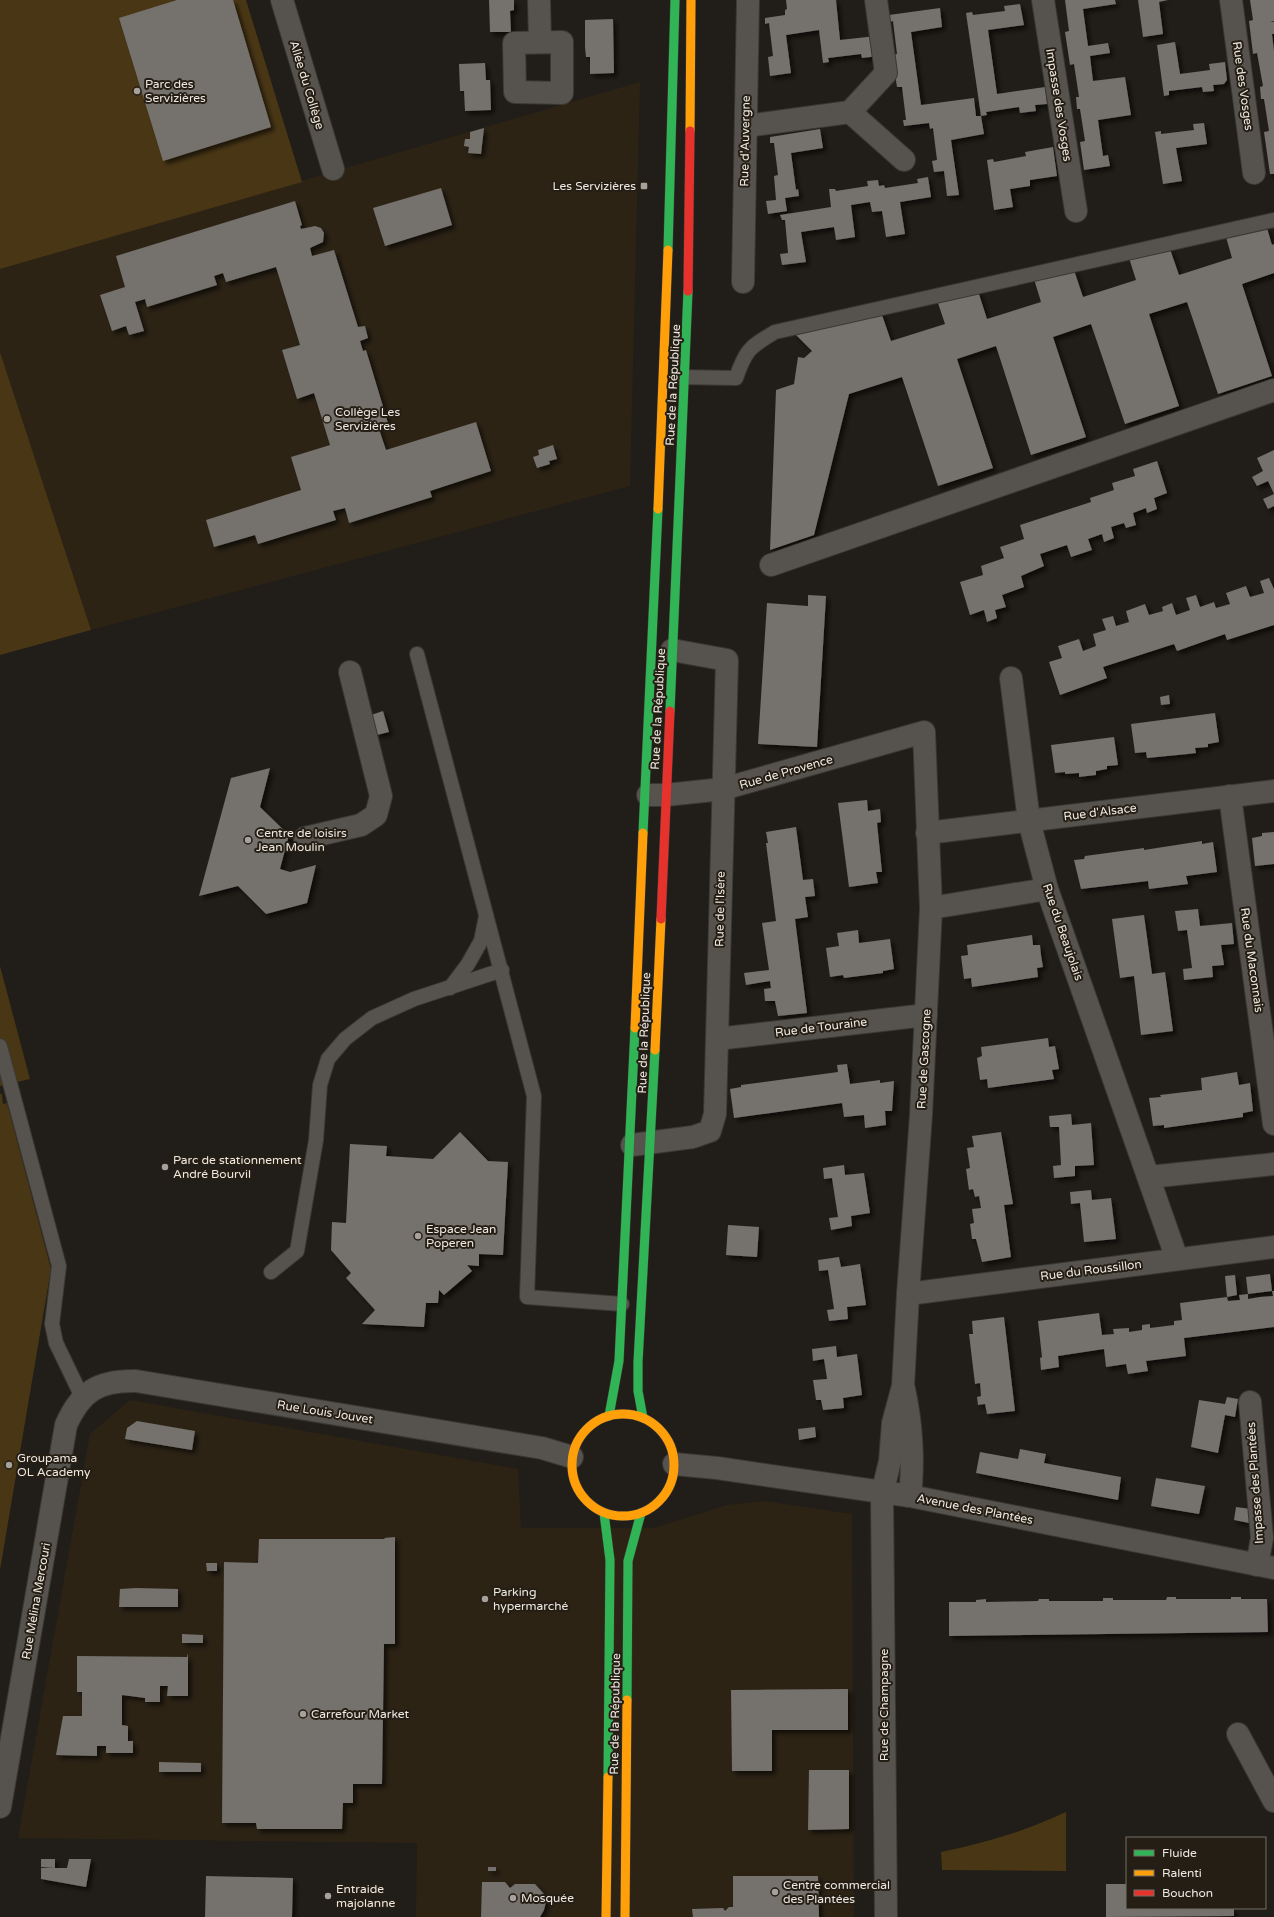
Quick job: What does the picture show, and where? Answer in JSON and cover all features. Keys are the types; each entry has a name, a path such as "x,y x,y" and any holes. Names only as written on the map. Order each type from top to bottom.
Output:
{"main road":[{"name":"Rue de la République","path":"643,1418 638,1391 638,1362 651,1143 685,377 678,273 675,0"},
{"name":"Rue de la République","path":"609,1416 619,1361 664,376 678,273 691,0"},
{"path":"626,1414 643,1418 655,1426 665,1436 672,1449 674,1464 672,1480 665,1494 655,1506 641,1513 622,1517 604,1513 584,1500 578,1491 572,1468 572,1457 576,1443 584,1431 596,1422 609,1416 626,1414"},
{"name":"Rue de la République","path":"604,1513 608,1534 610,1560 606,1917"},
{"name":"Rue de la République","path":"625,1917 628,1561 641,1513"}],"street":[{"name":"Allée du Collège","path":"282,0 333,169"},
{"path":"539,0 540,42"},
{"name":"Rue d'Auvergne","path":"743,282 748,0"},
{"path":"746,126 850,112 886,74 876,0"},
{"name":"Impasse des Vosges","path":"1043,0 1076,211"},
{"name":"Rue des Vosges","path":"1231,0 1254,173"},
{"path":"850,112 904,160"},
{"path":"771,565 1274,390"},
{"name":"Rue de l'Isère","path":"629,1145 693,1137 710,1131 715,1114 727,660 672,650"},
{"path":"305,838 361,825 376,815 381,796 350,672"},
{"name":"Rue du Beaujolais","path":"1011,678 1029,821 1047,889 1178,1259"},
{"name":"Rue de Provence","path":"644,795 666,795 723,789 924,732"},
{"name":"Rue de Gascogne","path":"882,1494 890,1461 893,1423 904,1386 908,1294 921,1116 931,908 924,732"},
{"name":"Rue d'Alsace","path":"927,833 1274,791"},
{"name":"Rue du Maconnais","path":"1230,796 1274,1124"},
{"path":"931,908 1047,889"},
{"name":"Rue de Touraine","path":"717,1039 926,1015"},
{"path":"1149,1177 1274,1164"},
{"name":"Rue du Roussillon","path":"908,1294 1274,1247"},
{"name":"Rue Louis Jouvet","path":"83,1399 98,1386 115,1380 136,1381 542,1448 572,1457"},
{"name":"Rue de Gascogne","path":"904,1386 910,1415 914,1464 910,1496"},
{"name":"Rue Mélina Mercouri","path":"0,1807 66,1425 73,1410 83,1399"},
{"name":"Impasse des Plantées","path":"1250,1402 1262,1538 1266,1566"},
{"name":"Avenue des Plantées","path":"674,1464 767,1475 882,1494 910,1496 1266,1566"},
{"name":"Rue de Champagne","path":"882,1494 886,1917"},
{"path":"1238,1734 1274,1801"}],"lane":[{"path":"664,376 736,378 744,356 752,346 775,332 1274,220"},
{"path":"418,654 534,1096 527,1297 622,1304"},
{"path":"450,988 468,964 481,941 486,912"},
{"path":"271,1272 297,1251 316,1140 320,1085 328,1059 345,1039 372,1018 414,999 502,970"},
{"path":"0,1046 59,1266 52,1324 56,1343 83,1399"}],"shaded area":[{"name":"Parc des Servizières","path":"0,0 246,0 302,182 0,269"},
{"name":"Collège Les Servizières","path":"640,82 630,486 91,630 0,352 0,269"},
{"path":"0,352 91,630 0,655"},
{"path":"0,966 30,1079 0,1086"},
{"path":"0,1094 2,1094 3,1104 7,1103 51,1269 0,1570"},
{"path":"130,1400 518,1469 521,1528 654,1528 727,1505 764,1501 852,1514 854,1917 416,1917 417,1843 18,1838 90,1434"},
{"path":"1066,1812 1066,1871 942,1870 941,1852 1005,1836"}],"building":[{"path":"177,0 233,0 271,127 163,161 119,18"},
{"path":"489,0 514,0 514,10 510,11 511,32 490,32"},
{"path":"786,0 836,0 840,40 876,36 879,56 862,58 861,54 828,58 829,62 823,63 819,30 786,35 791,73 770,76 768,57 773,56 769,23 765,24 765,18 785,15 785,10 787,9"},
{"path":"1065,0 1115,0 1116,4 1083,9 1088,46 1108,43 1110,53 1090,56 1093,81 1125,77 1131,115 1098,120 1103,156 1108,155 1110,166 1084,170 1080,142 1085,141 1080,109 1077,109 1076,97 1079,97 1074,64 1070,65 1065,32 1069,31"},
{"path":"1138,0 1168,0 1159,2 1163,34 1143,37"},
{"path":"1250,0 1274,0 1274,21 1270,22 1274,22 1274,34 1272,34 1274,51 1274,174 1270,174 1264,132 1269,131 1264,99 1261,99 1260,87 1263,86 1257,53 1253,54 1249,21 1253,20"},
{"path":"1020,4 1024,25 988,30 997,94 1045,87 1047,104 1035,105 1036,111 1020,113 1019,107 986,112 987,115 981,116 966,13 972,12 973,15 1005,11 1004,6"},
{"path":"940,8 942,27 911,32 921,105 974,98 976,116 981,116 984,134 951,140 959,195 947,196 944,171 934,172 932,161 937,160 933,128 930,129 929,123 904,126 903,120 906,120 902,87 897,87 892,55 897,54 893,21 890,22 889,15"},
{"path":"613,19 614,73 590,74 590,57 586,57 585,47 585,20"},
{"path":"1175,42 1180,74 1210,70 1209,64 1225,62 1227,80 1224,84 1213,85 1214,91 1203,92 1202,87 1169,91 1169,95 1164,96 1157,45"},
{"path":"485,63 486,80 490,80 491,110 465,111 464,91 460,91 459,64"},
{"path":"1204,123 1207,144 1176,148 1182,181 1163,184 1155,132 1161,131 1161,134 1194,130 1193,124"},
{"path":"484,128 481,154 468,153 469,147 464,146 465,139 470,139 470,132"},
{"path":"820,129 823,148 791,153 796,190 798,189 799,196 785,198 787,211 768,214 766,201 776,200 774,176 778,175 774,143 770,143 770,137"},
{"path":"1053,147 1057,176 1030,180 1030,186 1010,189 1013,207 994,210 987,160 993,159 994,162 1026,156 1025,152"},
{"path":"928,177 931,197 900,202 905,234 886,237 882,211 872,212 870,202 851,205 855,237 836,240 834,227 801,232 806,262 782,265 780,254 788,253 785,220 782,220 780,215 831,207 829,189 835,189 836,191 868,186 867,181 878,180 879,186 884,185 885,188 918,183 917,179"},
{"path":"441,188 452,225 385,246 373,208"},
{"path":"295,201 302,225 300,226 301,229 315,226 321,228 324,233 323,242 310,248 312,256 334,250 358,327 365,326 368,338 360,341 363,351 366,350 388,423 378,426 386,450 476,422 491,471 430,491 432,497 349,523 345,508 333,511 336,520 258,544 255,535 214,547 206,520 301,490 291,457 330,445 314,393 297,399 282,350 300,345 276,267 226,282 223,273 214,276 217,285 147,307 145,299 135,302 144,331 129,335 126,326 112,331 100,295 125,287 116,256"},
{"path":"1267,228 1272,245 1274,244 1274,273 1242,284 1272,376 1218,394 1187,302 1149,314 1179,406 1125,424 1091,324 1053,337 1086,437 1031,455 996,346 957,359 993,468 938,486 902,377 849,394 814,535 770,550 776,390 794,384 798,357 804,358 812,351 793,332 881,312 891,341 945,324 937,300 978,291 987,319 1041,302 1034,279 1074,270 1083,297 1136,280 1129,258 1170,249 1179,275 1232,258 1226,237"},
{"path":"553,445 557,459 549,461 550,464 537,468 533,457 539,455 538,450"},
{"path":"1274,450 1274,494 1268,481 1257,486 1252,477 1263,471 1257,458"},
{"path":"1157,461 1167,493 1154,498 1157,509 1147,513 1146,508 1133,513 1136,525 1126,528 1124,523 1111,527 1114,538 1104,542 1102,534 1088,539 1092,550 1071,557 1067,545 1040,554 1044,566 1021,576 1024,587 1002,595 1006,607 995,610 997,618 987,622 984,610 970,615 960,582 983,575 981,566 1004,558 1000,547 1024,539 1020,525 1091,502 1090,498 1114,490 1112,483 1135,476 1133,469"},
{"path":"1274,494 1274,506 1268,509 1263,499"},
{"path":"1269,578 1274,589 1274,625 1227,640 1225,634 1177,651 1174,644 1103,667 1107,678 1060,695 1049,662 1062,658 1058,646 1079,639 1083,651 1096,646 1093,634 1106,630 1102,619 1113,616 1116,626 1129,622 1126,611 1145,604 1149,615 1163,611 1162,607 1172,603 1176,615 1190,610 1186,598 1196,595 1200,607 1214,602 1216,608 1230,604 1226,593 1246,586 1250,597 1264,593 1260,581"},
{"path":"808,595 826,596 817,747 758,744 767,603 808,606"},
{"path":"1169,695 1170,704 1161,705 1160,697"},
{"path":"383,711 389,732 377,735 371,715"},
{"path":"1215,713 1219,742 1208,744 1208,747 1195,748 1196,753 1147,758 1146,752 1135,753 1131,724"},
{"path":"1114,737 1118,765 1107,766 1107,769 1096,771 1096,775 1079,777 1079,773 1055,773 1051,745"},
{"name":"Centre de loisirs Jean Moulin","path":"270,768 260,807 289,835 280,869 290,872 316,865 307,903 266,914 238,886 199,896 231,778"},
{"path":"867,800 868,811 880,809 881,822 877,823 882,872 876,872 878,883 849,887 838,803"},
{"path":"796,827 803,880 813,879 815,896 805,897 808,917 795,919 807,1013 778,1016 775,1001 765,1001 764,989 771,988 770,981 746,985 744,973 769,970 762,923 776,921 766,843 768,843 766,832"},
{"path":"1274,832 1274,864 1255,866 1252,838 1262,836 1262,833"},
{"path":"1202,841 1202,844 1213,842 1217,872 1186,876 1188,884 1149,889 1148,881 1081,889 1074,860 1084,859 1085,856 1144,848 1144,850"},
{"path":"1198,909 1200,926 1232,923 1234,944 1221,945 1224,965 1212,966 1213,977 1184,980 1183,969 1192,968 1187,930 1178,931 1175,911"},
{"path":"1144,915 1152,974 1165,972 1173,1031 1141,1035 1134,976 1120,978 1112,919"},
{"path":"858,930 859,943 890,939 894,969 883,971 883,973 844,978 843,975 830,977 826,948 839,946 837,933"},
{"path":"1032,935 1033,945 1040,945 1043,967 1037,968 1038,977 972,987 971,978 964,979 961,956 968,955 967,945"},
{"path":"1048,1038 1049,1047 1055,1046 1059,1069 1052,1070 1054,1079 988,1088 987,1079 980,1080 977,1058 982,1056 981,1047"},
{"path":"847,1064 850,1084 880,1080 880,1083 894,1081 892,1111 885,1111 886,1125 865,1128 864,1115 844,1117 842,1103 734,1118 730,1089 741,1087 741,1085 838,1072 837,1065"},
{"path":"1237,1072 1239,1085 1250,1083 1253,1111 1243,1113 1243,1117 1164,1128 1164,1125 1153,1126 1149,1098 1161,1097 1160,1095 1202,1090 1201,1078"},
{"path":"1071,1114 1072,1125 1091,1123 1094,1165 1075,1166 1075,1176 1054,1178 1053,1166 1061,1165 1059,1127 1050,1127 1049,1116"},
{"name":"Espace Jean Poperen","path":"460,1132 488,1161 508,1162 503,1255 479,1254 479,1266 467,1265 472,1271 444,1295 439,1290 438,1303 426,1303 424,1327 362,1324 375,1310 346,1278 351,1273 331,1250 332,1222 346,1223 350,1144 387,1146 386,1156 433,1159"},
{"path":"1001,1132 1013,1204 1004,1205 1011,1257 982,1262 976,1239 972,1239 970,1224 974,1223 972,1209 981,1208 979,1196 975,1197 973,1189 969,1190 966,1169 970,1168 967,1148 974,1147 972,1136"},
{"path":"844,1165 845,1175 864,1173 870,1213 851,1216 852,1226 831,1230 829,1218 838,1217 832,1178 824,1179 823,1168"},
{"path":"1091,1190 1092,1200 1111,1198 1116,1239 1084,1242 1080,1203 1071,1204 1070,1192"},
{"path":"728,1225 759,1227 757,1257 726,1255"},
{"path":"839,1257 841,1267 860,1264 866,1305 847,1307 848,1319 829,1321 827,1310 834,1309 828,1270 819,1271 818,1260"},
{"path":"1270,1274 1272,1291 1248,1294 1246,1277"},
{"path":"1235,1275 1237,1295 1227,1297 1225,1276"},
{"path":"1272,1291 1274,1291 1274,1327 1184,1338 1186,1356 1146,1361 1148,1371 1128,1374 1126,1364 1106,1367 1104,1349 1058,1356 1059,1367 1041,1370 1040,1358 1042,1357 1038,1321 1099,1313 1102,1335 1114,1334 1113,1329 1129,1328 1129,1332 1142,1330 1142,1325 1150,1324 1150,1328 1174,1325 1174,1321 1182,1320 1180,1303 1227,1297 1228,1301 1240,1300 1239,1295 1248,1294 1248,1299 1273,1296"},
{"path":"1004,1317 1015,1411 987,1414 985,1404 978,1405 977,1397 981,1396 980,1383 975,1384 969,1334 973,1334 972,1321"},
{"path":"836,1346 837,1357 857,1354 862,1395 843,1398 844,1408 823,1410 821,1400 816,1400 813,1380 827,1379 824,1359 813,1361 812,1349"},
{"path":"1227,1397 1238,1399 1235,1417 1225,1415 1218,1453 1191,1447 1199,1400 1225,1404"},
{"path":"137,1421 195,1431 192,1450 125,1439 127,1428"},
{"path":"815,1427 816,1437 799,1440 798,1429"},
{"path":"1020,1449 1046,1454 1044,1463 1121,1477 1118,1500 976,1473 980,1452 1018,1459"},
{"path":"1156,1478 1205,1486 1199,1514 1151,1506"},
{"path":"1236,1507 1251,1509 1249,1523 1234,1520"},
{"name":"Carrefour Market","path":"395,1537 395,1644 384,1644 382,1784 353,1784 353,1803 343,1803 342,1829 257,1829 256,1823 222,1823 224,1562 258,1563 259,1539 385,1539 384,1538"},
{"path":"206,1563 217,1563 217,1571 207,1571"},
{"path":"120,1589 178,1589 178,1607 119,1607"},
{"path":"1167,1597 1176,1597 1176,1599 1231,1599 1231,1597 1241,1597 1241,1599 1267,1599 1268,1632 949,1636 949,1602 976,1602 976,1600 986,1599 986,1602 1038,1601 1039,1599 1049,1599 1049,1601 1103,1601 1103,1598 1113,1598 1113,1600 1166,1600"},
{"path":"182,1634 203,1635 203,1643 182,1643"},
{"path":"188,1653 188,1696 167,1696 168,1686 160,1686 160,1702 145,1702 145,1698 122,1695 122,1725 128,1726 128,1741 133,1741 133,1753 106,1753 106,1746 97,1746 97,1756 56,1755 63,1716 82,1716 82,1692 77,1692 77,1656 187,1657"},
{"path":"848,1689 848,1730 772,1730 772,1771 732,1771 731,1690"},
{"path":"159,1762 201,1763 201,1772 159,1772"},
{"path":"809,1770 849,1770 849,1829 808,1830"},
{"path":"41,1859 55,1859 55,1868 41,1867"},
{"path":"69,1859 91,1859 86,1887 41,1879 41,1868 67,1868"},
{"path":"488,1867 496,1867 496,1871 488,1871"},
{"path":"206,1876 293,1878 292,1917 205,1917"},
{"name":"Centre commercial des Plantées","path":"733,1876 818,1876 819,1917 693,1917 692,1909 723,1908 725,1911 729,1907 733,1907"},
{"name":"Mosquée","path":"482,1882 505,1882 510,1888 515,1884 535,1884 544,1894 546,1902 544,1910 540,1917 481,1917"},
{"path":"1106,1884 1126,1884 1126,1909 1234,1909 1234,1916 1106,1917"}],"traffic: fast":[{"path":"668,250 675,0"},
{"path":"670,711 688,291"},
{"path":"643,833 658,509"},
{"path":"609,1416 619,1361 635,1028"},
{"path":"643,1418 638,1391 638,1362 655,1050"},
{"path":"604,1513 610,1560 608,1777"},
{"path":"627,1700 628,1561 641,1513"}],"traffic: slow":[{"path":"690,131 691,0"},
{"path":"658,509 668,250"},
{"path":"635,1028 643,833"},
{"path":"655,1050 661,919"},
{"path":"623,1414 643,1418 659,1429 670,1445 674,1465 670,1485 659,1501 643,1512 623,1516 603,1512 587,1501 576,1485 572,1465 576,1445 587,1429 603,1418 623,1414"},
{"path":"625,1917 627,1700"},
{"path":"606,1917 608,1777"}],"traffic: jam":[{"path":"688,291 690,131"},
{"path":"661,919 670,711"}],"place":[{"name":"Parc des Servizières","path":"137,91"},
{"name":"Les Servizières","path":"644,186"},
{"name":"Collège Les Servizières","path":"327,419"},
{"name":"Centre de loisirs Jean Moulin","path":"248,840"},
{"name":"Parc de stationnement André Bourvil","path":"165,1167"},
{"name":"Espace Jean Poperen","path":"418,1236"},
{"name":"Groupama OL Academy","path":"9,1465"},
{"name":"Parking hypermarché","path":"485,1599"},
{"name":"Carrefour Market","path":"303,1714"},
{"name":"Centre commercial des Plantées","path":"775,1892"},
{"name":"Entraide majolanne","path":"328,1896"},
{"name":"Mosquée","path":"513,1898"}]}
